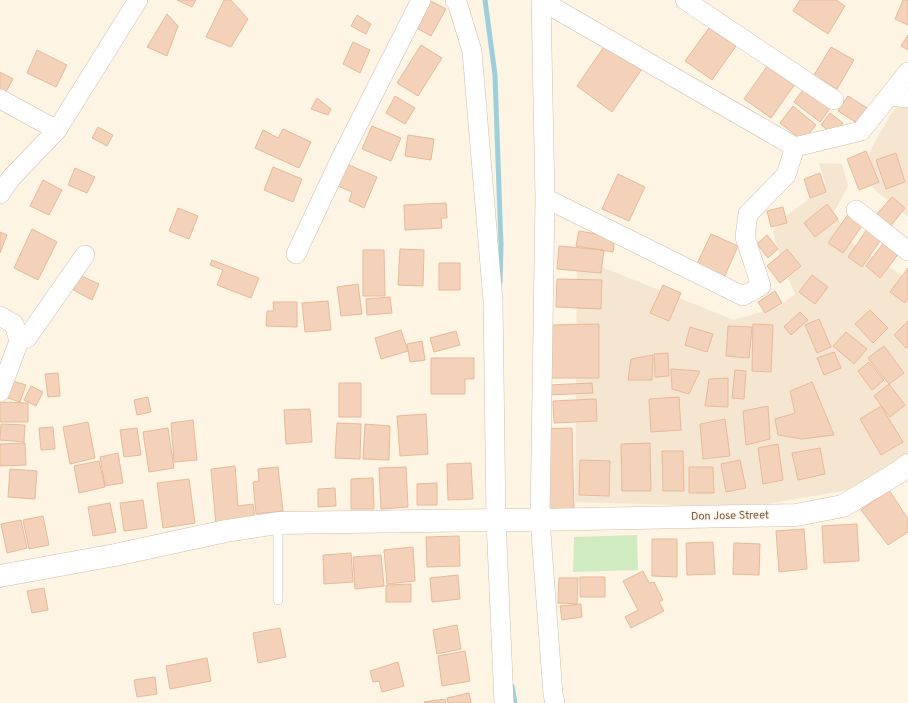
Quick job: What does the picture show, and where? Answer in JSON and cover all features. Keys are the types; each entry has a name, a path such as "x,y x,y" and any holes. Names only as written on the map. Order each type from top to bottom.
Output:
{"street":[{"path":"0,194 12,178 57,130 138,0"},
{"path":"296,254 340,158 421,0"},
{"path":"455,0 457,2 472,51 493,293 497,520 504,703"},
{"path":"685,0 834,100"},
{"path":"542,1 795,147 861,131 908,72"},
{"path":"542,1 545,198 537,520 555,703"},
{"path":"889,96 908,98"},
{"path":"0,99 57,130"},
{"path":"545,198 743,296 762,286 746,237 748,214 786,176 795,147"},
{"path":"856,210 908,251"},
{"path":"19,341 27,338 85,255"},
{"path":"0,316 14,324 19,341 0,392"},
{"name":"Don Jose Street","path":"0,576 114,555 226,530 278,523 537,520 796,514 843,506 905,472"}],"lane":[{"path":"278,523 278,600"}],"shaded area":[{"path":"908,93 908,217 878,193 863,176 872,147 891,114"},
{"path":"819,163 842,164 848,186 834,212 853,244 908,279 908,455 848,490 760,505 676,505 575,502 577,257 734,320 778,307 795,294 781,261 773,231 787,215 807,200 825,183"}],"green space":[{"path":"637,535 638,570 573,572 574,537"}],"building":[{"path":"177,0 196,0 192,7"},
{"path":"224,0 231,0 248,19 231,47 206,37"},
{"path":"429,0 446,9 431,36 413,26"},
{"path":"800,0 836,0 845,6 828,34 793,11"},
{"path":"903,0 908,0 908,25 895,19"},
{"path":"167,14 178,26 167,56 147,47"},
{"path":"357,15 371,24 366,34 351,26"},
{"path":"709,28 736,46 712,80 685,61"},
{"path":"908,35 908,50 901,46"},
{"path":"608,41 644,66 612,112 577,86"},
{"path":"353,42 370,50 360,73 343,64"},
{"path":"421,45 442,58 418,96 397,83"},
{"path":"831,47 854,60 837,89 814,75"},
{"path":"37,50 67,65 56,87 27,73"},
{"path":"768,65 795,84 771,118 744,99"},
{"path":"0,72 13,79 3,97 0,95"},
{"path":"805,87 831,107 820,122 794,102"},
{"path":"395,96 415,108 405,124 386,113"},
{"path":"848,96 867,108 857,123 838,111"},
{"path":"317,98 331,109 328,115 311,109"},
{"path":"793,106 816,125 803,141 780,123"},
{"path":"830,113 843,123 834,135 821,125"},
{"path":"372,126 401,138 391,161 362,149"},
{"path":"98,127 113,135 107,146 92,138"},
{"path":"283,129 311,142 299,168 255,148 263,130 278,138"},
{"path":"408,135 434,139 431,160 405,156"},
{"path":"866,151 879,182 859,190 847,159"},
{"path":"896,153 905,182 886,189 876,160"},
{"path":"342,162 377,177 364,208 349,201 352,192 333,184"},
{"path":"273,167 302,179 293,202 264,190"},
{"path":"75,168 95,177 87,193 68,185"},
{"path":"820,173 826,192 810,198 804,179"},
{"path":"618,174 645,187 629,221 602,209"},
{"path":"43,180 62,190 49,215 30,206"},
{"path":"892,197 905,208 889,228 875,216"},
{"path":"446,203 447,218 441,218 442,228 405,230 404,205"},
{"path":"827,204 838,219 815,237 804,223"},
{"path":"783,207 787,223 771,227 767,211"},
{"path":"178,208 198,216 189,239 169,231"},
{"path":"849,213 864,223 843,253 828,243"},
{"path":"868,228 882,238 862,267 848,257"},
{"path":"32,229 57,242 38,280 14,268"},
{"path":"579,231 615,237 613,252 576,246"},
{"path":"0,232 7,235 0,253"},
{"path":"711,234 738,246 723,280 695,268"},
{"path":"767,235 778,249 768,258 757,244"},
{"path":"885,241 900,252 880,278 866,266"},
{"path":"559,246 604,250 601,273 557,269"},
{"path":"400,249 424,250 423,286 398,285"},
{"path":"787,249 801,266 780,283 767,266"},
{"path":"363,250 384,250 385,296 363,296"},
{"path":"212,260 259,278 251,298 217,285 223,270 210,265"},
{"path":"439,263 460,263 460,290 439,290"},
{"path":"908,268 908,298 905,303 890,292"},
{"path":"75,273 99,284 92,300 68,287"},
{"path":"812,275 828,287 815,304 799,292"},
{"path":"557,279 602,280 601,309 556,307"},
{"path":"358,284 362,314 341,316 337,287"},
{"path":"663,285 681,293 669,321 650,313"},
{"path":"775,291 782,303 765,313 758,302"},
{"path":"390,297 392,313 367,315 366,299"},
{"path":"328,301 331,330 305,332 302,303"},
{"path":"273,302 297,302 297,327 266,326 267,311 274,311"},
{"path":"870,310 888,328 873,343 855,324"},
{"path":"800,312 808,320 791,335 784,327"},
{"path":"819,319 831,347 817,353 805,325"},
{"path":"908,321 908,346 906,348 894,335"},
{"path":"599,324 599,378 551,378 551,325"},
{"path":"753,324 773,325 771,372 752,371"},
{"path":"728,326 752,327 749,358 726,356"},
{"path":"690,327 713,334 707,352 685,345"},
{"path":"401,330 408,351 381,359 375,338"},
{"path":"456,331 460,345 434,352 430,338"},
{"path":"846,332 867,349 854,364 833,346"},
{"path":"422,341 425,360 410,362 407,344"},
{"path":"884,346 904,373 889,384 868,358"},
{"path":"834,352 841,368 824,375 817,358"},
{"path":"668,353 669,376 655,377 654,354"},
{"path":"653,355 652,380 628,380 631,359"},
{"path":"431,358 474,358 474,379 465,379 465,394 431,394"},
{"path":"869,362 884,380 872,390 858,371"},
{"path":"671,369 700,371 689,394 672,389"},
{"path":"735,370 746,371 744,399 732,398"},
{"path":"58,373 60,396 48,397 45,374"},
{"path":"728,378 728,407 705,406 709,379"},
{"path":"10,380 26,385 20,402 5,397"},
{"path":"812,382 834,435 802,439 778,435 775,419 795,413 790,391"},
{"path":"339,383 361,383 361,417 339,417"},
{"path":"592,383 593,393 550,395 549,385"},
{"path":"889,384 905,405 890,417 874,396"},
{"path":"31,386 43,392 36,406 24,400"},
{"path":"148,397 151,412 137,415 134,400"},
{"path":"679,397 681,430 651,432 649,399"},
{"path":"596,399 597,421 554,423 553,401"},
{"path":"0,402 28,403 28,422 0,422"},
{"path":"768,406 770,439 746,445 743,411"},
{"path":"881,406 903,442 881,455 860,419"},
{"path":"310,409 312,442 286,444 284,410"},
{"path":"426,414 428,454 400,456 397,416"},
{"path":"725,419 730,456 703,459 700,424"},
{"path":"193,420 197,460 174,462 171,423"},
{"path":"88,422 95,458 70,464 63,427"},
{"path":"337,423 361,424 360,459 335,458"},
{"path":"1,424 25,425 24,442 0,440"},
{"path":"365,424 390,426 389,460 363,459"},
{"path":"53,427 55,449 41,450 39,428"},
{"path":"137,428 141,455 124,457 120,430"},
{"path":"168,428 174,468 149,472 143,432"},
{"path":"572,428 574,513 544,514 542,429"},
{"path":"25,443 26,465 0,466 0,444"},
{"path":"650,443 651,491 622,491 621,444"},
{"path":"778,444 783,480 763,484 758,448"},
{"path":"820,448 825,474 798,480 792,453"},
{"path":"662,451 683,451 684,491 663,491"},
{"path":"118,453 123,483 105,486 100,457"},
{"path":"580,460 610,461 609,496 579,495"},
{"path":"740,460 746,488 726,492 721,464"},
{"path":"99,461 105,487 79,493 74,466"},
{"path":"471,463 473,499 448,500 447,464"},
{"path":"235,466 238,506 253,504 255,521 216,525 211,469"},
{"path":"278,467 283,511 256,514 253,482 259,481 258,469"},
{"path":"406,467 408,507 381,509 379,468"},
{"path":"689,467 713,467 714,493 689,493"},
{"path":"10,469 37,471 35,499 8,497"},
{"path":"373,478 374,509 351,509 351,479"},
{"path":"189,479 195,523 163,528 157,483"},
{"path":"437,483 437,505 417,505 417,484"},
{"path":"335,488 336,506 318,507 318,489"},
{"path":"889,490 908,519 908,532 888,545 861,510"},
{"path":"143,500 147,528 124,531 120,503"},
{"path":"110,503 116,532 93,536 88,507"},
{"path":"43,516 49,545 29,549 23,520"},
{"path":"21,520 27,548 7,553 1,524"},
{"path":"857,524 859,561 824,563 822,526"},
{"path":"804,529 807,569 779,572 776,531"},
{"path":"459,536 460,566 427,567 426,537"},
{"path":"652,539 677,539 677,577 652,576"},
{"path":"713,542 715,574 687,575 686,543"},
{"path":"734,543 760,544 759,575 733,574"},
{"path":"413,547 415,581 387,584 384,550"},
{"path":"351,553 353,582 324,584 323,555"},
{"path":"381,555 384,586 355,589 353,557"},
{"path":"643,571 649,583 654,582 663,600 659,602 664,611 631,628 625,617 638,610 623,581"},
{"path":"458,575 460,599 432,602 430,578"},
{"path":"580,577 605,577 605,597 580,597"},
{"path":"559,578 578,578 577,604 558,603"},
{"path":"411,584 411,602 386,602 386,585"},
{"path":"44,588 48,610 32,613 27,591"},
{"path":"581,604 582,617 562,620 560,606"},
{"path":"457,625 461,649 437,654 433,630"},
{"path":"280,628 286,657 258,663 253,633"},
{"path":"465,651 470,681 442,686 438,656"},
{"path":"207,658 211,681 170,689 166,666"},
{"path":"398,662 404,686 382,692 379,681 373,682 370,671"},
{"path":"155,677 157,694 137,697 134,680"},
{"path":"469,693 471,703 448,703 447,698"},
{"path":"445,699 446,703 424,702"}],"waterway":[{"path":"485,0 495,75 501,245 500,282"},
{"path":"512,686 515,703"}]}
